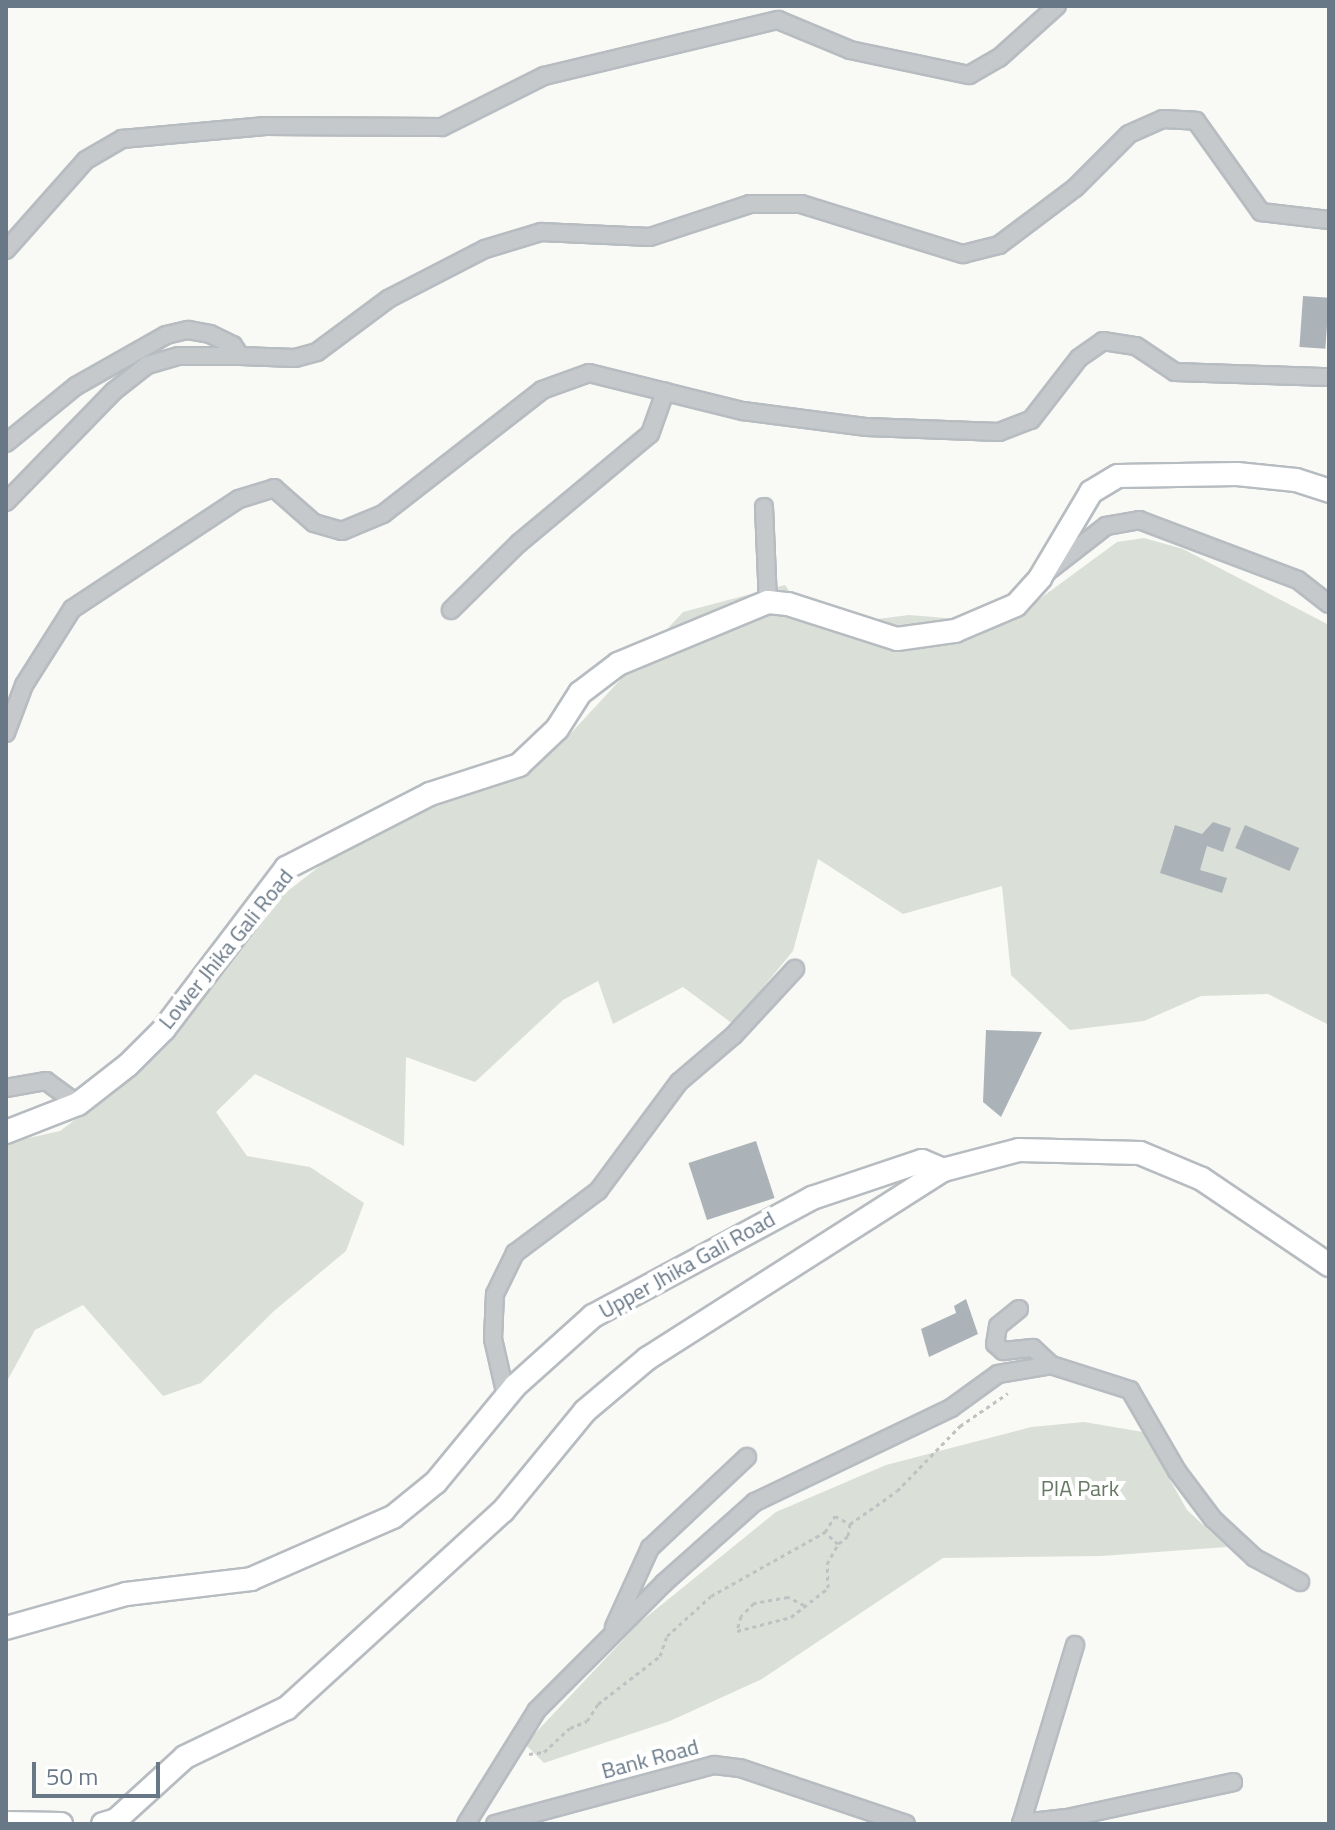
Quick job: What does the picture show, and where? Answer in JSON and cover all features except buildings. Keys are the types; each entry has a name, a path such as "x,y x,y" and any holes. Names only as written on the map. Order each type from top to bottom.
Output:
{"main road":[{"path":"768,602 788,604 897,639 955,631 1016,605 1040,578 1091,492 1118,476 1237,474 1296,480 1329,491"},
{"name":"Lower Jhika Gali Road","path":"6,1132 78,1104 164,1029 286,868 430,794 519,765 557,729 580,693 618,664 768,602"},
{"name":"Upper Jhika Gali Road","path":"6,1628 126,1594 251,1579 393,1517 436,1482 506,1396 593,1316 738,1234 876,1174 922,1161 943,1170 1019,1150 1140,1153 1202,1179 1329,1265"},
{"path":"103,1824 116,1820 185,1757 287,1708 503,1511 585,1411 648,1358 943,1170"},
{"path":"6,1823 61,1824"}],"street":[{"path":"6,250 86,160 122,139 265,126 442,127 544,76 778,20 850,50 969,75 999,58 1057,6"},
{"path":"6,502 114,391 147,365 179,356 295,358 317,352 388,299 485,249 541,232 650,237 750,204 801,204 963,254 999,245 1075,188 1129,134 1163,119 1196,121 1261,212 1329,220"},
{"path":"6,443 76,386 166,335 188,330 210,334 233,345 240,356"},
{"path":"6,733 24,685 72,609 239,499 274,488 314,523 342,531 383,514 542,390 589,373 743,411 867,427 999,432 1031,420 1079,358 1103,341 1136,346 1175,372 1329,377"},
{"path":"451,610 519,543 650,434 665,392"},
{"path":"764,507 768,602"},
{"path":"1040,578 1106,526 1139,520 1298,580 1329,604"},
{"path":"506,1396 493,1339 495,1294 515,1253 598,1191 679,1082 734,1035 795,969"},
{"path":"6,1088 46,1081 78,1104"},
{"path":"1019,1309 998,1326 995,1344 1003,1351 1033,1348 1051,1365 1130,1390 1177,1471 1213,1519 1255,1558 1300,1582"},
{"path":"466,1824 537,1710 610,1635 755,1502 951,1408 998,1374 1051,1365"},
{"path":"610,1635 650,1548 747,1457"},
{"path":"1075,1645 1021,1823 1067,1818 1233,1782"},
{"name":"Bank Road","path":"495,1824 714,1765 740,1768 906,1824"}],"path":[{"path":"804,1605 788,1597 754,1603 741,1616 737,1631 791,1617 828,1588 827,1564 838,1544 848,1536 850,1524 897,1491 960,1426 1008,1393"},
{"path":"515,1746 532,1756 558,1742 647,1661 660,1656 667,1636 711,1596 825,1532 835,1516 850,1524"},
{"path":"825,1532 838,1544"}],"green space":[{"path":"1144,538 1183,549 1329,625 1329,1025 1268,994 1201,996 1144,1021 1070,1030 1011,975 1002,886 903,914 818,859 793,951 733,1024 683,987 613,1024 598,981 563,1000 475,1082 406,1057 404,1146 255,1074 216,1112 247,1156 310,1167 364,1203 346,1251 274,1311 201,1383 163,1396 83,1305 35,1330 6,1383 6,1143 60,1131 124,1083 183,1021 275,901 435,779 559,746 683,612 785,585 815,627 909,615 1007,623 1117,542"},
{"name":"PIA Park","path":"1084,1422 1143,1432 1187,1510 1227,1547 1101,1556 943,1558 762,1679 670,1721 544,1763 525,1744 639,1623 776,1512 886,1465 1031,1427"}]}
